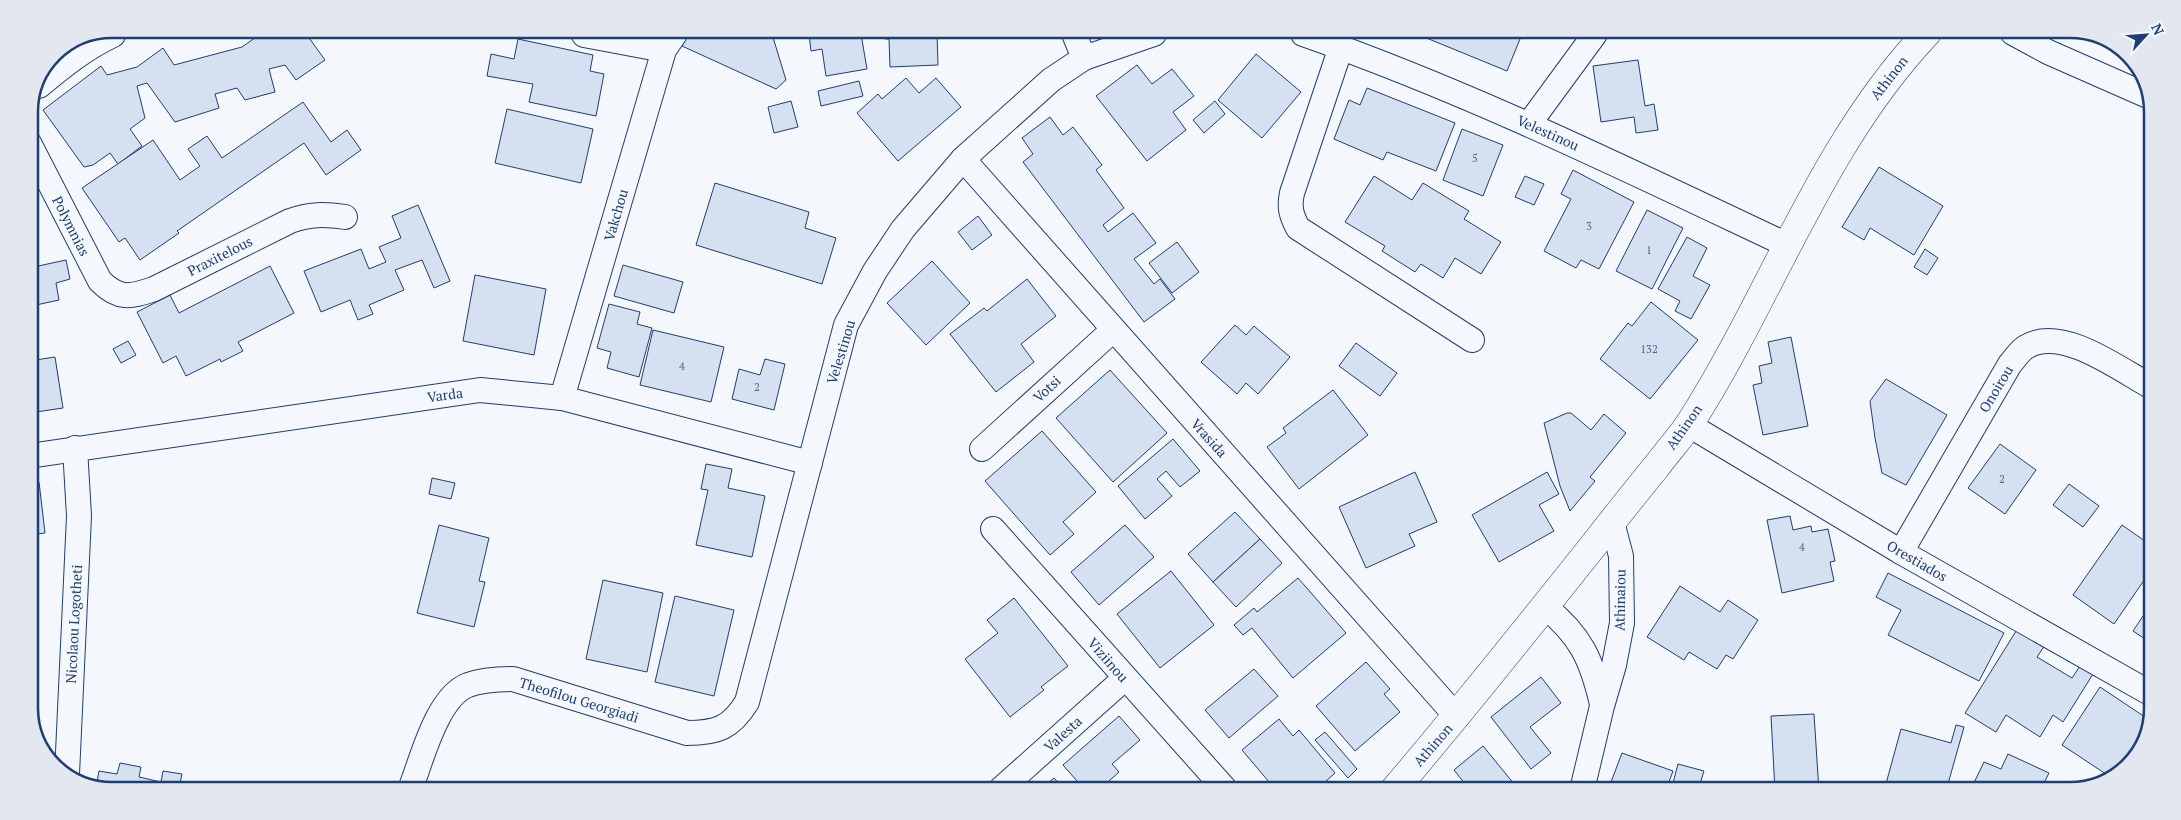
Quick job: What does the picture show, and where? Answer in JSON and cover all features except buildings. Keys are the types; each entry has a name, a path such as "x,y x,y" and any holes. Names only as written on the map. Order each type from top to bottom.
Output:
{"street":[{"path":"44,81 70,60 109,37"},
{"path":"616,37 670,42"},
{"path":"1075,37 1084,58"},
{"name":"Velestinou","path":"719,730 737,717 747,702 846,325 875,271 903,229 963,158 1051,80 1084,58 1145,37"},
{"name":"Velestinou","path":"1312,37 1341,47 1529,124 1787,245"},
{"path":"1529,124 1593,37"},
{"name":"Athinon","path":"1401,782 1545,607 1688,425 1728,360 1787,245 1832,164 1868,106 1903,59 1923,37"},
{"path":"2020,37 2048,52 2141,93"},
{"name":"Vakchou","path":"562,398 670,42"},
{"path":"1341,47 1292,193 1289,206 1293,218 1298,228 1472,340"},
{"name":"Vrasida","path":"963,158 1113,330 1457,716"},
{"name":"Polymnias","path":"37,159 100,281"},
{"name":"Praxitelous","path":"100,281 110,291 121,295 133,296 154,290 290,221 318,213 344,216"},
{"name":"Votsi","path":"982,449 1113,330"},
{"name":"Onoirou","path":"1901,552 2010,364 2024,348 2043,341 2067,343 2080,348 2143,382"},
{"name":"Varda","path":"38,455 480,390 562,398 810,462"},
{"name":"Orestiados","path":"1688,425 1901,552 2144,690"},
{"name":"Nicolaou Logotheti","path":"67,767 79,516 75,448"},
{"name":"Athinaiou","path":"1584,782 1614,665 1622,624 1621,556 1612,522"},
{"name":"Viziinou","path":"993,529 1124,679 1219,782"},
{"name":"Athinaiou","path":"1545,607 1559,618 1578,639 1596,676 1602,706"},
{"name":"Theofilou Georgiadi","path":"413,782 438,718 448,701 466,686 491,680 513,679 687,733 704,733 719,730"},
{"name":"Valesta","path":"1009,782 1124,679"}]}
